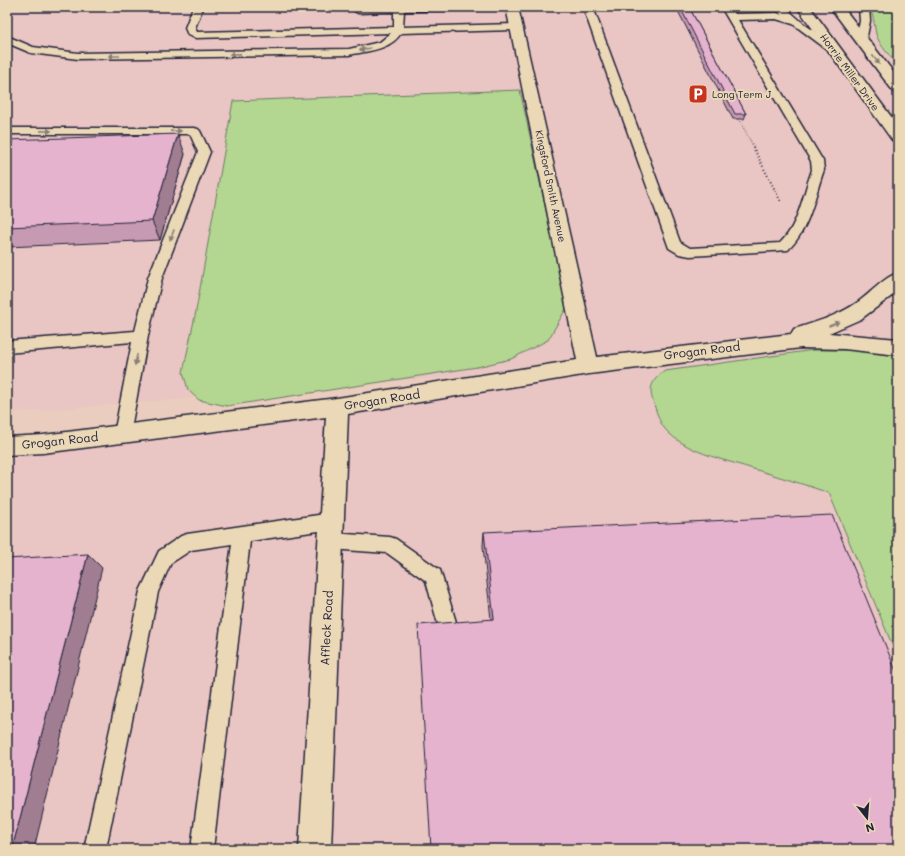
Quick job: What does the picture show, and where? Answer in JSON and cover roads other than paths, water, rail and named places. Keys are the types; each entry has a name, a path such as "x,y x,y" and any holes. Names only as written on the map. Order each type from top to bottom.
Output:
{"street":[{"name":"Kingsford Smith Avenue","path":"512,7 589,366"},
{"name":"Horrie Miller Drive","path":"802,7 898,138"},
{"path":"836,7 898,88"},
{"name":"Grogan Road","path":"755,344 819,329 844,320 875,301 898,280"},
{"name":"Grogan Road","path":"7,446 43,444 337,407 589,366 755,344 801,340 844,340 898,347"},
{"name":"Affleck Road","path":"316,849 337,407"}],"lane":[{"path":"198,7 190,28 191,33 196,35 357,18 399,8 449,7"},
{"path":"588,7 672,241 679,249 690,252 783,247 790,242 801,220 818,170 812,151 729,12"},
{"path":"779,7 796,22 833,49"},
{"path":"861,41 864,21 864,7"},
{"path":"7,39 31,50 78,56 349,52 373,47 394,38 398,31 399,8"},
{"path":"729,12 777,16 796,22"},
{"path":"357,18 398,31 517,27"},
{"path":"7,131 194,131 204,152 155,278 141,336 122,434"},
{"path":"7,347 141,336"},
{"path":"95,849 149,592 165,557 187,542 242,534 331,531 390,545 434,576 450,635"},
{"path":"202,849 242,534"}],"place":[{"name":"Long Term J","path":"698,94"}]}
